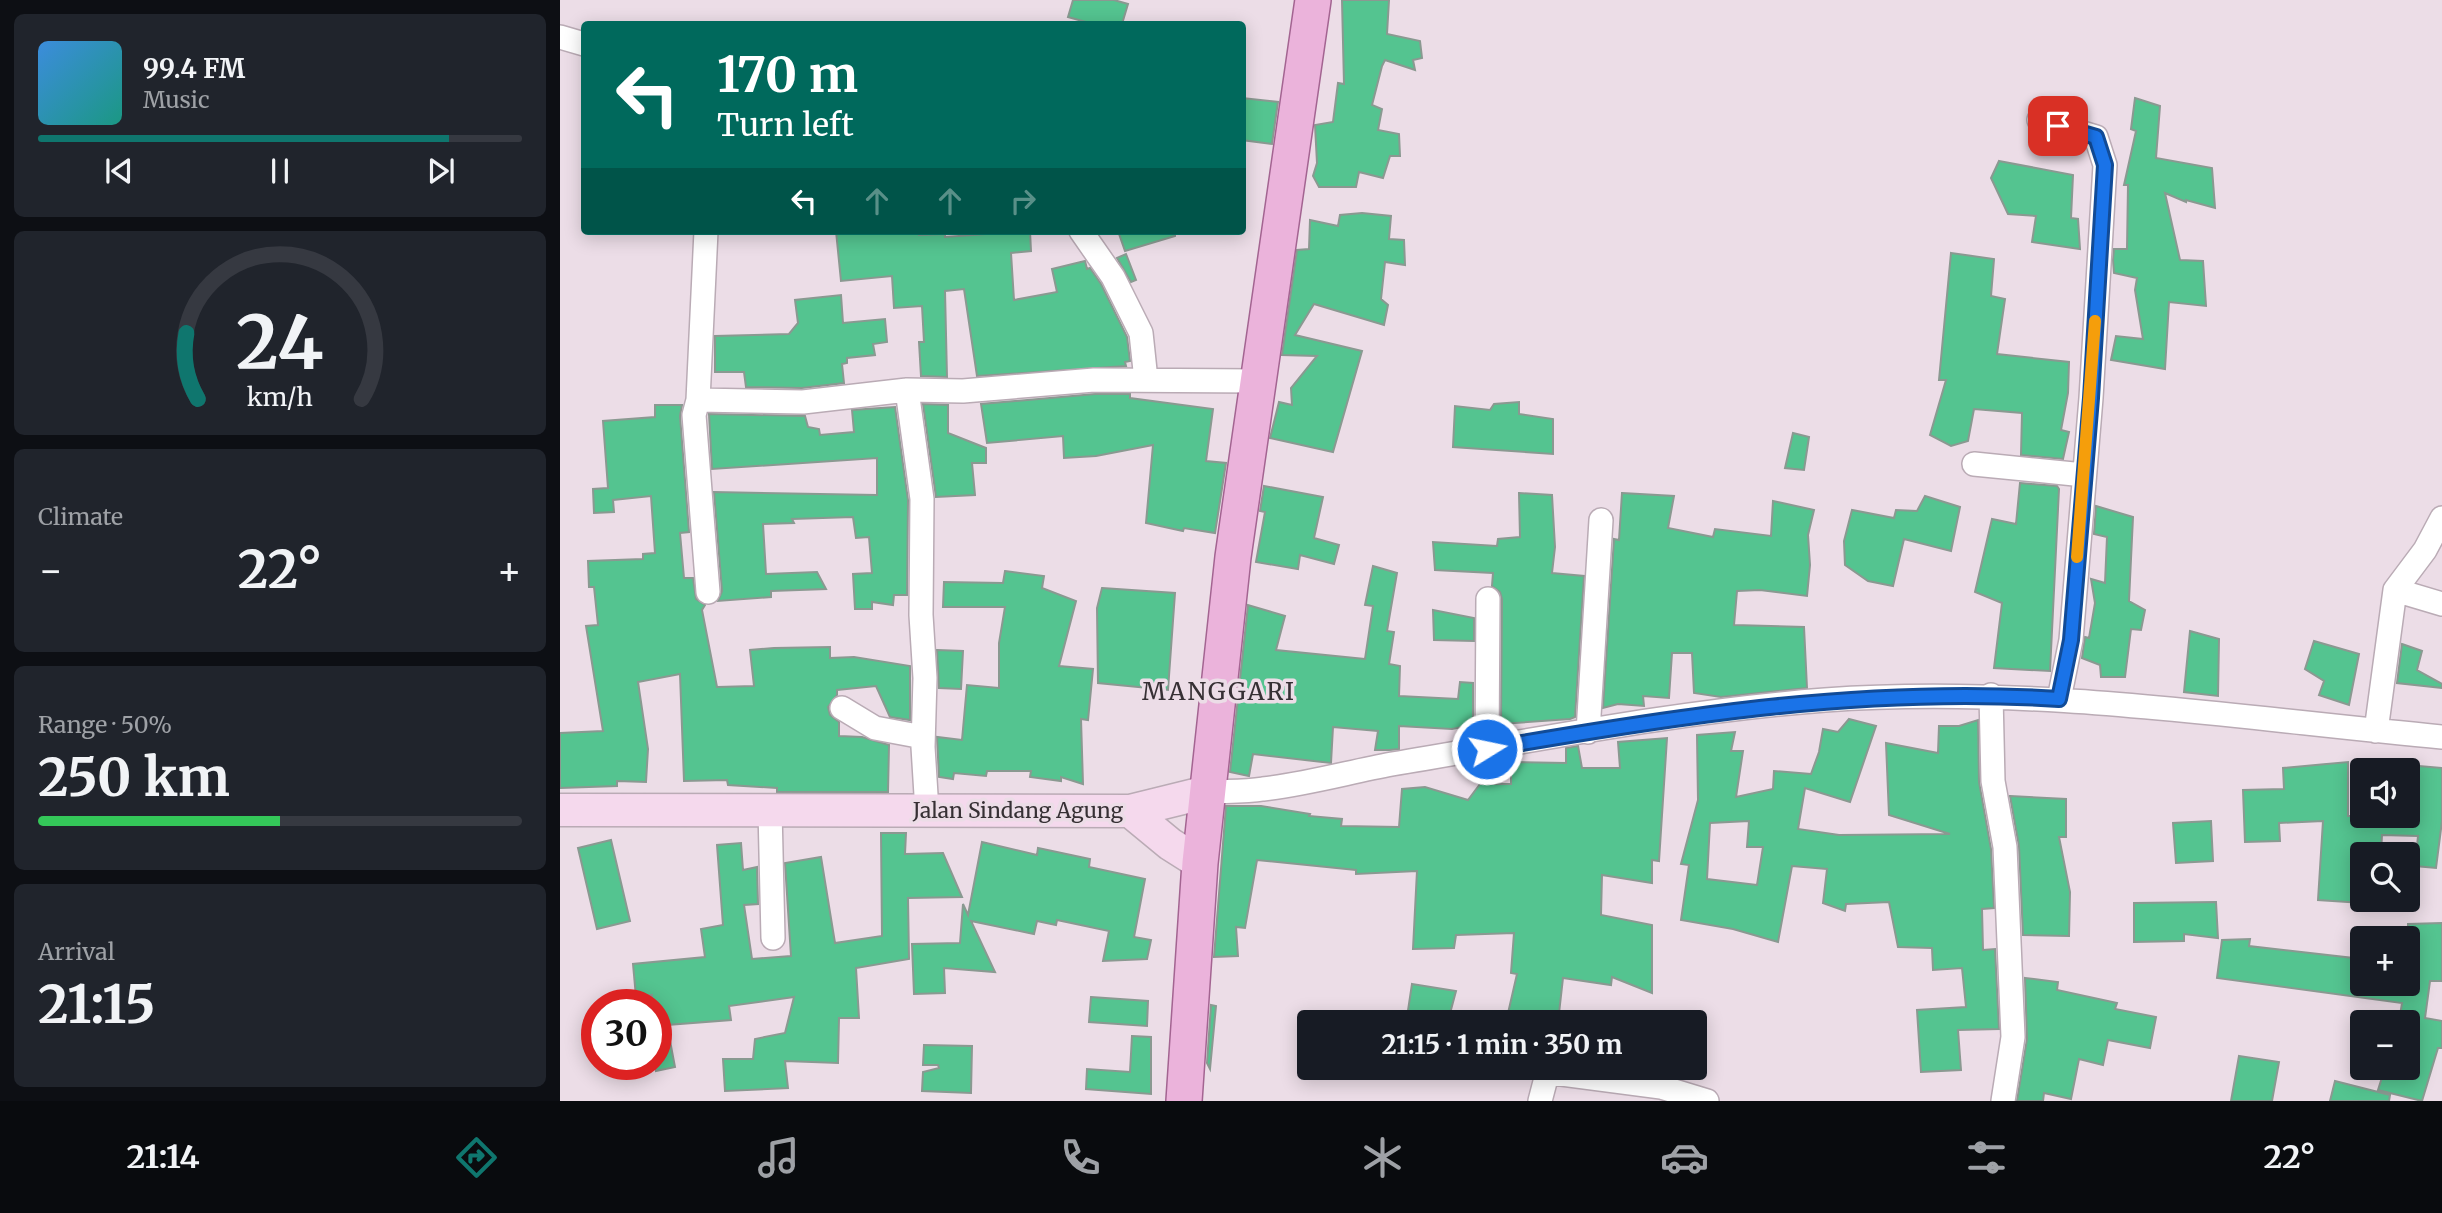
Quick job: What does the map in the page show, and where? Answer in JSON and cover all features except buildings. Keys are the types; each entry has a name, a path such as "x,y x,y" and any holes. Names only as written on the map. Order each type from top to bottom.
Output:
{"main road":[{"path":"1184,1101 1200,863 1233,557 1313,0"},
{"name":"Jalan Sindang Agung","path":"560,810 1130,811 1207,792"},
{"path":"1130,811 1170,844 1200,863"}],"street":[{"path":"560,37 581,43"},
{"path":"2039,120 2096,137 2105,165 2071,640 2059,699"},
{"path":"706,235 698,400 694,415 708,592"},
{"path":"1084,235 1114,277 1142,333 1146,380"},
{"path":"698,400 803,402 907,390 963,391 1094,380 1258,381"},
{"path":"907,390 922,499 923,737 927,811"},
{"path":"1974,464 2084,475"},
{"path":"2376,731 2395,590 2425,550 2442,518"},
{"path":"1588,732 1601,520"},
{"path":"2395,590 2442,604"},
{"path":"1487,749 1488,599"},
{"path":"1207,792 1263,790 1588,732 1725,711 1825,700 1991,695 2059,699 2442,737"},
{"path":"1991,695 1993,781 2005,847 2012,1024 2003,1101"},
{"path":"842,708 875,728 923,737"},
{"path":"770,810 773,938"},
{"path":"1539,1101 1546,1078 1554,1073 1661,1087 1707,1101"}],"slow traffic":[{"path":"2077,557 2095,321"}],"district":[{"name":"MANGGARI","path":"1219,691"}],"route":[{"path":"1487,749 1725,711 1825,700 1925,695 2059,699 2071,640 2091,398 2105,165 2096,137 2058,126"}]}
